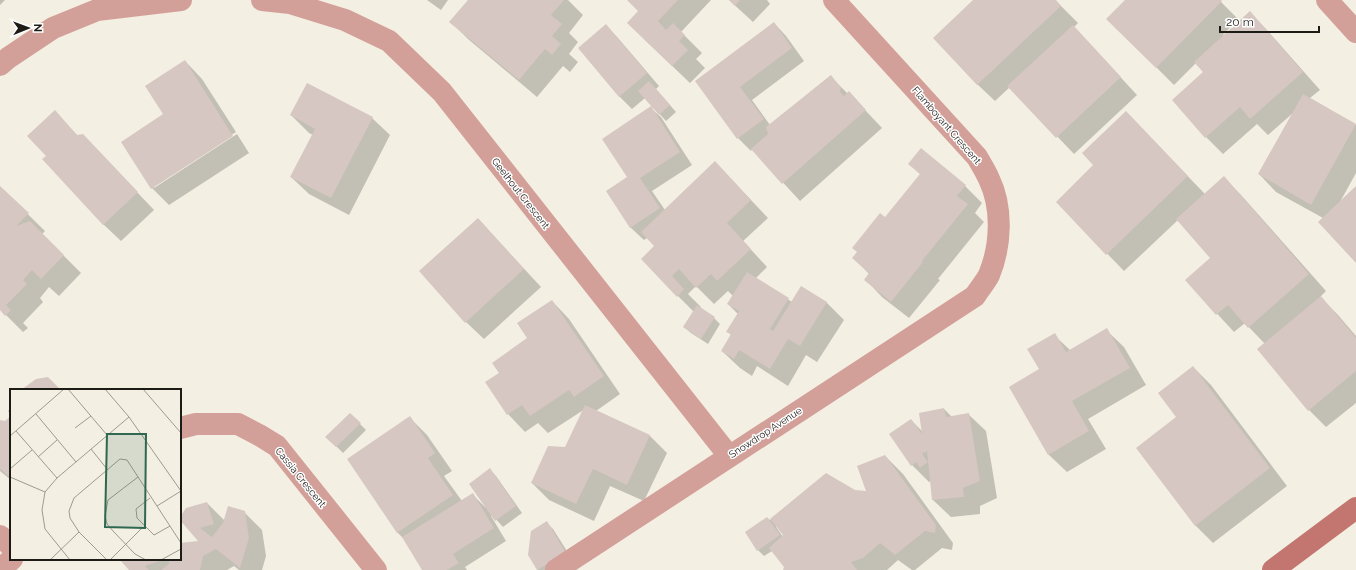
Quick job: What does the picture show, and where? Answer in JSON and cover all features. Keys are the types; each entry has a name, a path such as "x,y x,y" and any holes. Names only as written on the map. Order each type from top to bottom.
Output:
{"street":[{"path":"0,65 52,28 97,10 181,0"},
{"name":"Geelhout Crescent","path":"262,0 290,2 346,20 389,42 442,92 729,456"},
{"name":"Flamboyant Crescent","path":"842,2 977,157 990,180 996,201 1000,228 997,252 988,276 975,296"},
{"path":"1336,3 1356,32"},
{"name":"Snowdrop Avenue","path":"556,570 975,296"},
{"name":"Cassia Crescent","path":"181,428 196,424 238,424 277,446 376,570"},
{"path":"1273,570 1356,508"},
{"path":"0,536 10,545"},
{"path":"0,570 11,560"}],"building":[{"path":"468,0 564,0 551,15 562,24 552,36 561,44 552,55 545,49 519,80 449,22"},
{"path":"627,0 678,0 658,21 666,30 673,23 685,35 679,41 688,50 672,66 627,23 638,11"},
{"path":"729,0 740,0 735,6"},
{"path":"973,0 1056,0 1061,6 977,85 933,38"},
{"path":"1125,0 1222,1 1156,68 1106,19"},
{"path":"1250,11 1303,72 1250,119 1240,107 1205,138 1172,100 1203,72 1194,62"},
{"path":"774,22 792,48 740,87 764,119 737,139 695,81"},
{"path":"606,24 647,73 619,97 578,48"},
{"path":"1073,25 1121,77 1056,138 1007,86"},
{"path":"185,60 233,136 151,189 121,142 163,114 145,86"},
{"path":"831,75 841,88 840,92 844,96 849,91 866,110 782,184 751,149 768,134 766,127"},
{"path":"649,81 670,105 659,115 638,91"},
{"path":"307,83 373,117 331,198 290,177 315,129 290,115"},
{"path":"1303,94 1356,124 1311,205 1258,174"},
{"path":"651,106 680,152 640,178 660,208 630,228 606,191 627,177 602,139"},
{"path":"55,110 77,135 83,134 138,192 103,225 42,159 46,156 27,136"},
{"path":"1126,111 1188,176 1106,255 1056,202 1093,165 1082,153"},
{"path":"921,148 966,185 957,196 968,204 891,302 864,280 869,273 852,258 857,252 852,248 880,213 885,217 920,174 908,164"},
{"path":"715,161 751,200 727,223 751,249 717,281 711,274 696,288 679,269 672,276 684,289 677,297 641,259 654,246 641,232"},
{"path":"1224,176 1309,274 1248,328 1228,305 1216,315 1185,280 1210,258 1176,219"},
{"path":"0,186 29,213 16,226 30,221 64,255 41,279 32,270 23,280 27,284 6,305 11,310 5,316 0,310"},
{"path":"1356,186 1356,263 1318,222"},
{"path":"478,218 524,269 465,323 419,271"},
{"path":"747,272 789,298 770,329 773,331 801,286 827,302 800,346 788,339 770,369 739,350 734,359 721,351 731,334 726,332 739,311 727,304"},
{"path":"1321,296 1356,338 1356,371 1308,411 1257,349"},
{"path":"552,300 604,376 574,397 569,390 530,416 522,405 507,415 485,382 499,373 492,363 527,338 517,323"},
{"path":"697,305 715,317 701,339 683,327"},
{"path":"1107,328 1130,368 1072,401 1089,431 1048,455 1009,387 1039,369 1027,349 1055,333 1066,352"},
{"path":"1193,366 1270,468 1195,526 1136,448 1176,417 1158,393"},
{"path":"48,377 60,389 22,389 36,379"},
{"path":"585,405 650,435 627,485 593,469 576,504 531,483 548,446 565,447"},
{"path":"944,408 946,417 969,413 980,481 963,488 964,497 932,500 927,451 922,454 928,462 920,468 916,462 911,466 889,434 911,419 922,434 919,413"},
{"path":"350,413 361,423 336,447 325,437"},
{"path":"410,416 435,453 428,458 453,495 397,533 347,459"},
{"path":"10,417 10,477 0,469 0,420 5,421"},
{"path":"885,455 936,525 935,533 925,531 895,555 880,543 863,558 851,562 857,570 783,570 784,567 769,548 783,535 770,519 826,473 855,490 866,491 857,466"},
{"path":"490,468 516,506 495,521 469,484"},
{"path":"473,493 494,528 453,554 459,563 447,570 422,570 402,537"},
{"path":"207,502 214,524 200,528 212,537 223,523 228,506 245,511 249,538 240,568 216,549 203,556 200,570 161,570 169,564 170,560 181,560 181,543 198,541 181,521 181,516 186,508"},
{"path":"767,517 780,535 757,551 745,532"},
{"path":"547,521 566,553 537,570 528,555 531,531"},
{"path":"120,560 159,561 145,566 149,570 129,570"}]}
